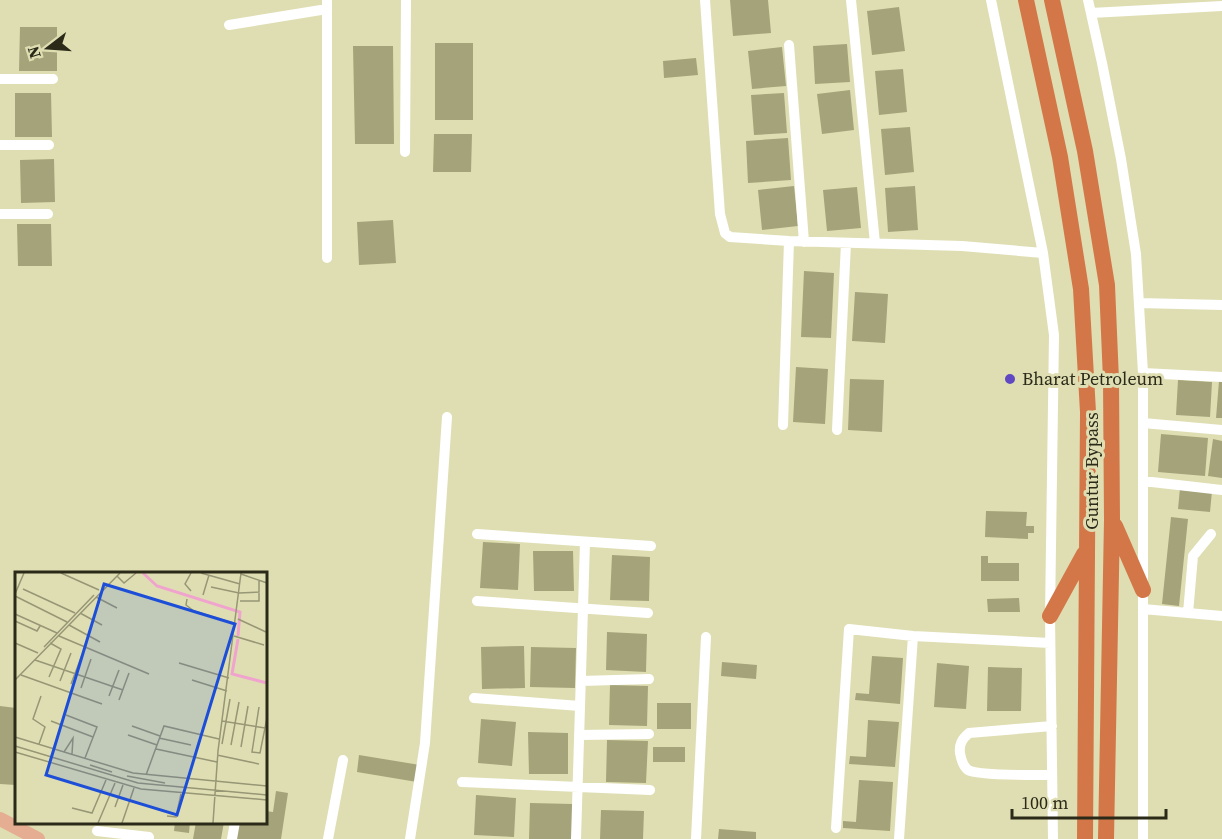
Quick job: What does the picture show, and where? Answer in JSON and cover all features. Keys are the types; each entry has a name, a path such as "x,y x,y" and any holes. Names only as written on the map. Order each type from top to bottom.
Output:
{"highway":[{"name":"Guntur Bypass","path":"1026,0 1060,157 1081,289 1088,412 1085,839"},
{"name":"Guntur Bypass","path":"1052,0 1085,151 1107,285 1111,380 1112,520 1106,839"},
{"path":"1112,520 1143,590"},
{"path":"1050,616 1086,551"}],"main road":[{"path":"0,819 38,839"}],"street":[{"path":"405,152 406,0"},
{"path":"705,0 722,225 725,233 730,237 804,242 962,246 1043,253"},
{"path":"851,0 876,243"},
{"path":"991,0 1043,253 1053,336 1050,616 1053,839"},
{"path":"1088,0 1121,159 1136,254 1143,373 1143,839"},
{"path":"230,25 327,5 327,258"},
{"path":"1091,14 1222,6"},
{"path":"789,45 804,242"},
{"path":"0,79 53,79"},
{"path":"0,145 49,145"},
{"path":"0,214 48,214"},
{"path":"783,425 789,241"},
{"path":"837,430 846,243"},
{"path":"1139,303 1222,305"},
{"path":"1143,373 1222,377"},
{"path":"410,839 424,743 447,417"},
{"path":"1143,423 1222,430"},
{"path":"1143,481 1222,490"},
{"path":"477,534 651,546"},
{"path":"1188,613 1194,556 1211,534"},
{"path":"576,839 585,542"},
{"path":"477,601 648,613"},
{"path":"1143,609 1222,616"},
{"path":"836,828 849,629 913,636 1050,643"},
{"path":"899,839 913,636"},
{"path":"696,839 706,637"},
{"path":"581,681 649,679"},
{"path":"474,698 580,706"},
{"path":"1052,726 969,733 962,740 959,750 961,762 968,769 980,773 1052,776"},
{"path":"579,735 649,734"},
{"path":"328,839 343,760"},
{"path":"462,782 650,790"},
{"path":"232,839 235,824"},
{"path":"97,831 149,837"}],"building":[{"path":"730,0 768,0 771,33 733,36"},
{"path":"899,7 905,51 872,55 867,11"},
{"path":"20,27 57,27 57,71 19,71"},
{"path":"435,43 473,43 473,120 435,120"},
{"path":"847,44 850,82 815,84 813,46"},
{"path":"353,46 393,46 394,144 355,144"},
{"path":"782,47 786,86 752,89 748,51"},
{"path":"696,58 698,75 664,78 663,61"},
{"path":"903,69 907,112 879,115 875,71"},
{"path":"850,90 854,130 822,134 817,94"},
{"path":"15,93 51,93 52,137 15,137"},
{"path":"784,93 787,133 754,135 751,95"},
{"path":"910,127 914,172 885,175 881,129"},
{"path":"434,134 472,134 471,172 433,172"},
{"path":"788,138 791,180 748,183 746,141"},
{"path":"54,159 55,202 21,203 20,160"},
{"path":"794,186 798,226 762,230 758,190"},
{"path":"915,186 918,230 888,232 885,188"},
{"path":"857,187 861,228 827,231 823,190"},
{"path":"393,220 396,263 359,265 357,222"},
{"path":"17,224 51,224 52,266 18,266"},
{"path":"804,271 834,273 831,338 801,337"},
{"path":"855,292 888,294 885,343 852,341"},
{"path":"796,367 828,369 825,424 793,422"},
{"path":"850,379 884,380 882,432 848,430"},
{"path":"1178,380 1212,382 1210,417 1176,415"},
{"path":"1219,381 1222,381 1222,418 1216,418"},
{"path":"1161,434 1208,438 1205,476 1158,472"},
{"path":"1213,439 1222,441 1222,478 1208,476"},
{"path":"1180,488 1212,491 1210,512 1178,509"},
{"path":"986,511 1027,512 1026,526 1034,526 1034,533 1028,533 1028,539 985,537"},
{"path":"1171,517 1188,519 1179,606 1162,604"},
{"path":"483,542 520,544 518,590 480,588"},
{"path":"533,551 573,551 574,591 534,591"},
{"path":"612,555 650,557 649,601 610,600"},
{"path":"981,556 988,556 988,563 1019,563 1019,581 981,581"},
{"path":"1019,598 1020,612 988,612 987,599"},
{"path":"607,632 647,634 646,672 606,670"},
{"path":"524,646 525,688 482,689 481,647"},
{"path":"531,647 576,648 575,688 530,687"},
{"path":"872,656 903,658 900,704 855,700 856,693 869,694"},
{"path":"722,662 757,665 756,679 721,676"},
{"path":"937,663 969,666 966,709 934,707"},
{"path":"988,667 1022,668 1021,711 987,711"},
{"path":"610,685 648,686 647,726 609,725"},
{"path":"657,703 691,703 691,729 657,729"},
{"path":"0,706 15,708 15,785 0,784"},
{"path":"481,719 516,722 512,766 478,763"},
{"path":"868,720 899,722 895,767 849,764 850,756 866,757"},
{"path":"528,732 568,733 568,774 529,774"},
{"path":"607,740 648,741 646,783 606,782"},
{"path":"653,747 685,747 685,762 653,762"},
{"path":"359,755 420,765 417,782 357,772"},
{"path":"859,780 893,782 890,831 843,828 843,821 856,822"},
{"path":"276,791 288,793 281,839 236,839 238,824 267,824 267,811 273,812"},
{"path":"476,795 516,798 514,837 474,835"},
{"path":"530,803 573,804 572,839 529,839"},
{"path":"601,810 644,811 643,839 600,839"},
{"path":"175,824 190,824 189,833 174,831"},
{"path":"196,824 224,824 221,839 193,839"},
{"path":"719,829 756,832 756,839 718,839"}],"place":[{"name":"Bharat Petroleum","path":"1010,379"}]}
